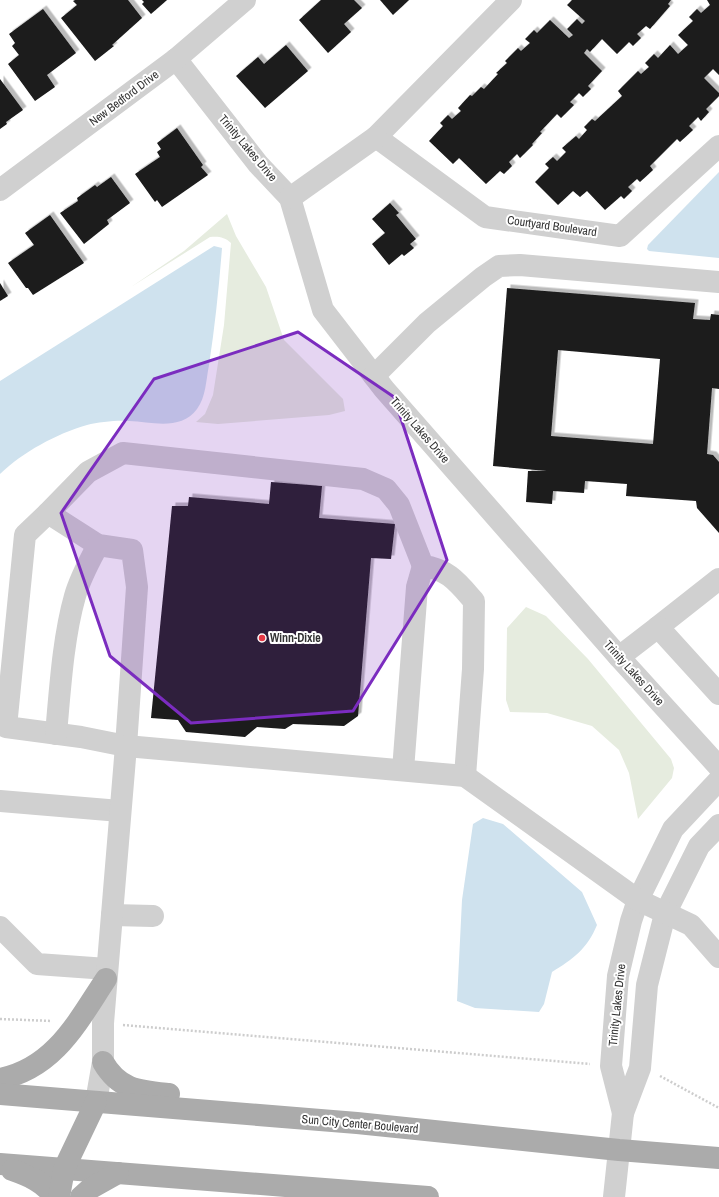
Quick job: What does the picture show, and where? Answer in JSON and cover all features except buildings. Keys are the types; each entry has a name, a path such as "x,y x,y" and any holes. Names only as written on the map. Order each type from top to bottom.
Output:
{"main road":[{"path":"0,1079 26,1070 43,1061 56,1050 77,1022 107,974"},
{"path":"103,1062 117,1081 127,1087 144,1091 296,1106 357,1123"},
{"name":"Sun City Center Boulevard","path":"0,1094 357,1123 619,1150 719,1158"},
{"path":"59,1197 64,1169 96,1102"},
{"path":"0,1164 428,1197"},
{"path":"0,1164 28,1176 46,1186 54,1197"},
{"path":"81,1197 91,1188 118,1173"}],"street":[{"name":"New Bedford Drive","path":"0,190 176,59 245,0"},
{"path":"290,198 376,137 511,0"},
{"name":"Trinity Lakes Drive","path":"176,59 258,164 290,198 323,310 374,376 619,657 719,767"},
{"name":"Courtyard Boulevard","path":"376,137 485,217 620,236 719,146"},
{"path":"374,376 427,323 483,277 499,266 520,265 719,282"},
{"path":"403,770 417,588 423,566 399,505 386,489 363,479 123,453 88,472 26,535 7,654 3,730 56,734 126,746 465,776 638,900 691,925 719,957"},
{"path":"48,513 98,545 132,550 137,587 126,746 103,1023 103,1062 96,1102"},
{"path":"56,734 63,657 75,597 84,573 98,545"},
{"path":"423,566 436,568 453,578 474,601 473,669 465,776"},
{"path":"619,657 719,579"},
{"path":"658,627 719,694"},
{"name":"Trinity Lakes Drive","path":"623,1113 611,1066 618,976 631,921 638,900 672,829 719,780"},
{"path":"0,801 120,811"},
{"name":"Trinity Lakes Drive","path":"614,1197 623,1113 640,1068 647,985 665,914 699,846 719,825"},
{"path":"112,915 153,916"},
{"path":"0,927 37,964 107,974"}],"path":[{"path":"0,1019 77,1022"},
{"path":"103,1023 611,1066"},
{"path":"640,1068 669,1081 719,1108"}],"highlighted area":[{"path":"298,332 394,397 447,560 353,711 191,723 110,656 61,513 154,379"}],"shaded area":[{"path":"227,214 236,236 266,287 284,340 343,399 345,411 329,415 218,424 196,422 205,414 213,395 224,325 231,243 221,237 210,237 131,287 184,251"},
{"path":"526,607 546,616 588,659 671,759 674,768 672,778 638,819 629,773 619,750 592,726 547,713 510,712 506,700 507,628"}],"water":[{"path":"719,172 719,258 649,251 647,249 648,245"},
{"path":"214,246 222,248 218,292 205,388 197,409 190,416 175,423 166,424 114,421 87,425 64,433 29,451 0,474 0,381"},
{"path":"483,818 503,824 582,892 597,925 589,941 579,953 552,972 544,1004 539,1012 475,1008 457,1001 462,900 473,824"}],"place":[{"name":"Winn-Dixie","path":"262,638"}]}
